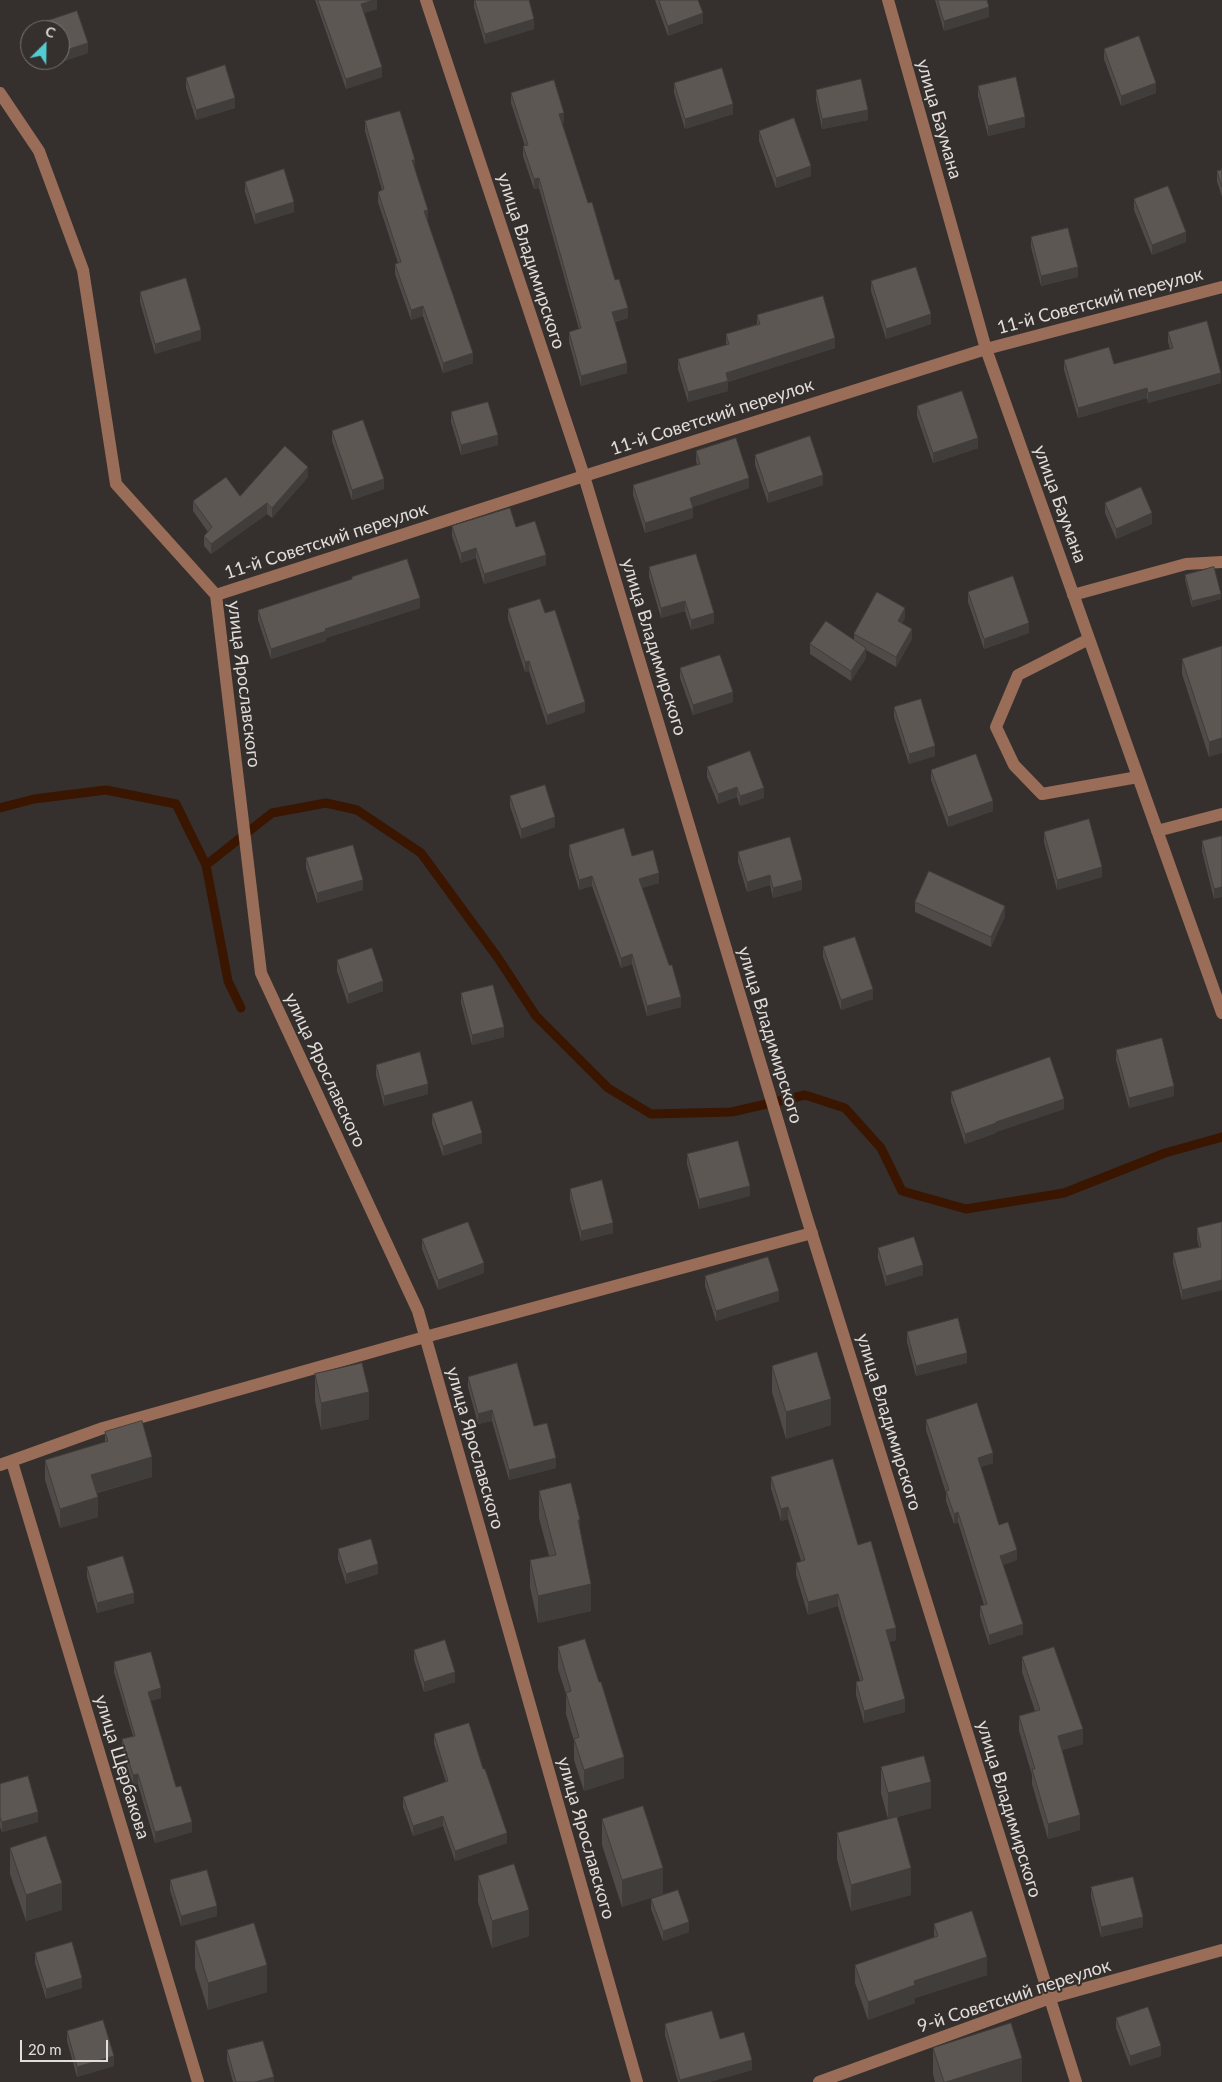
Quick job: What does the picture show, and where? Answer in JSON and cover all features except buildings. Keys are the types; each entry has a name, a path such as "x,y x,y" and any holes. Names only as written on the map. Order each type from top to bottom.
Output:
{"street":[{"name":"улица Владимирского","path":"426,0 584,476 812,1234 1076,2082"},
{"name":"улица Баумана","path":"888,0 986,349 1222,1013"},
{"name":"улица Ярославского","path":"0,93 39,151 83,270 116,484 216,595 261,973 418,1311 637,2082"},
{"name":"11-й Советский переулок","path":"216,595 986,349 1222,286"},
{"path":"1073,594 1186,564 1222,562"},
{"path":"1089,639 1018,676 996,727 1014,765 1042,794 1138,777"},
{"path":"1157,831 1222,814"},
{"path":"6,1463 103,1428 426,1337 812,1234"},
{"name":"улица Щербакова","path":"6,1463 198,2082"},
{"name":"9-й Советский переулок","path":"819,2082 1050,1998 1222,1950"}],"waterway":[{"path":"0,808 34,799 106,790 176,804 206,865 228,981 241,1008"},
{"path":"206,865 272,813 326,803 357,810 421,853 498,958 536,1016 608,1088 651,1114 732,1112 805,1095 845,1108 881,1148 902,1191 966,1209 1064,1193 1165,1153 1222,1137"}]}
